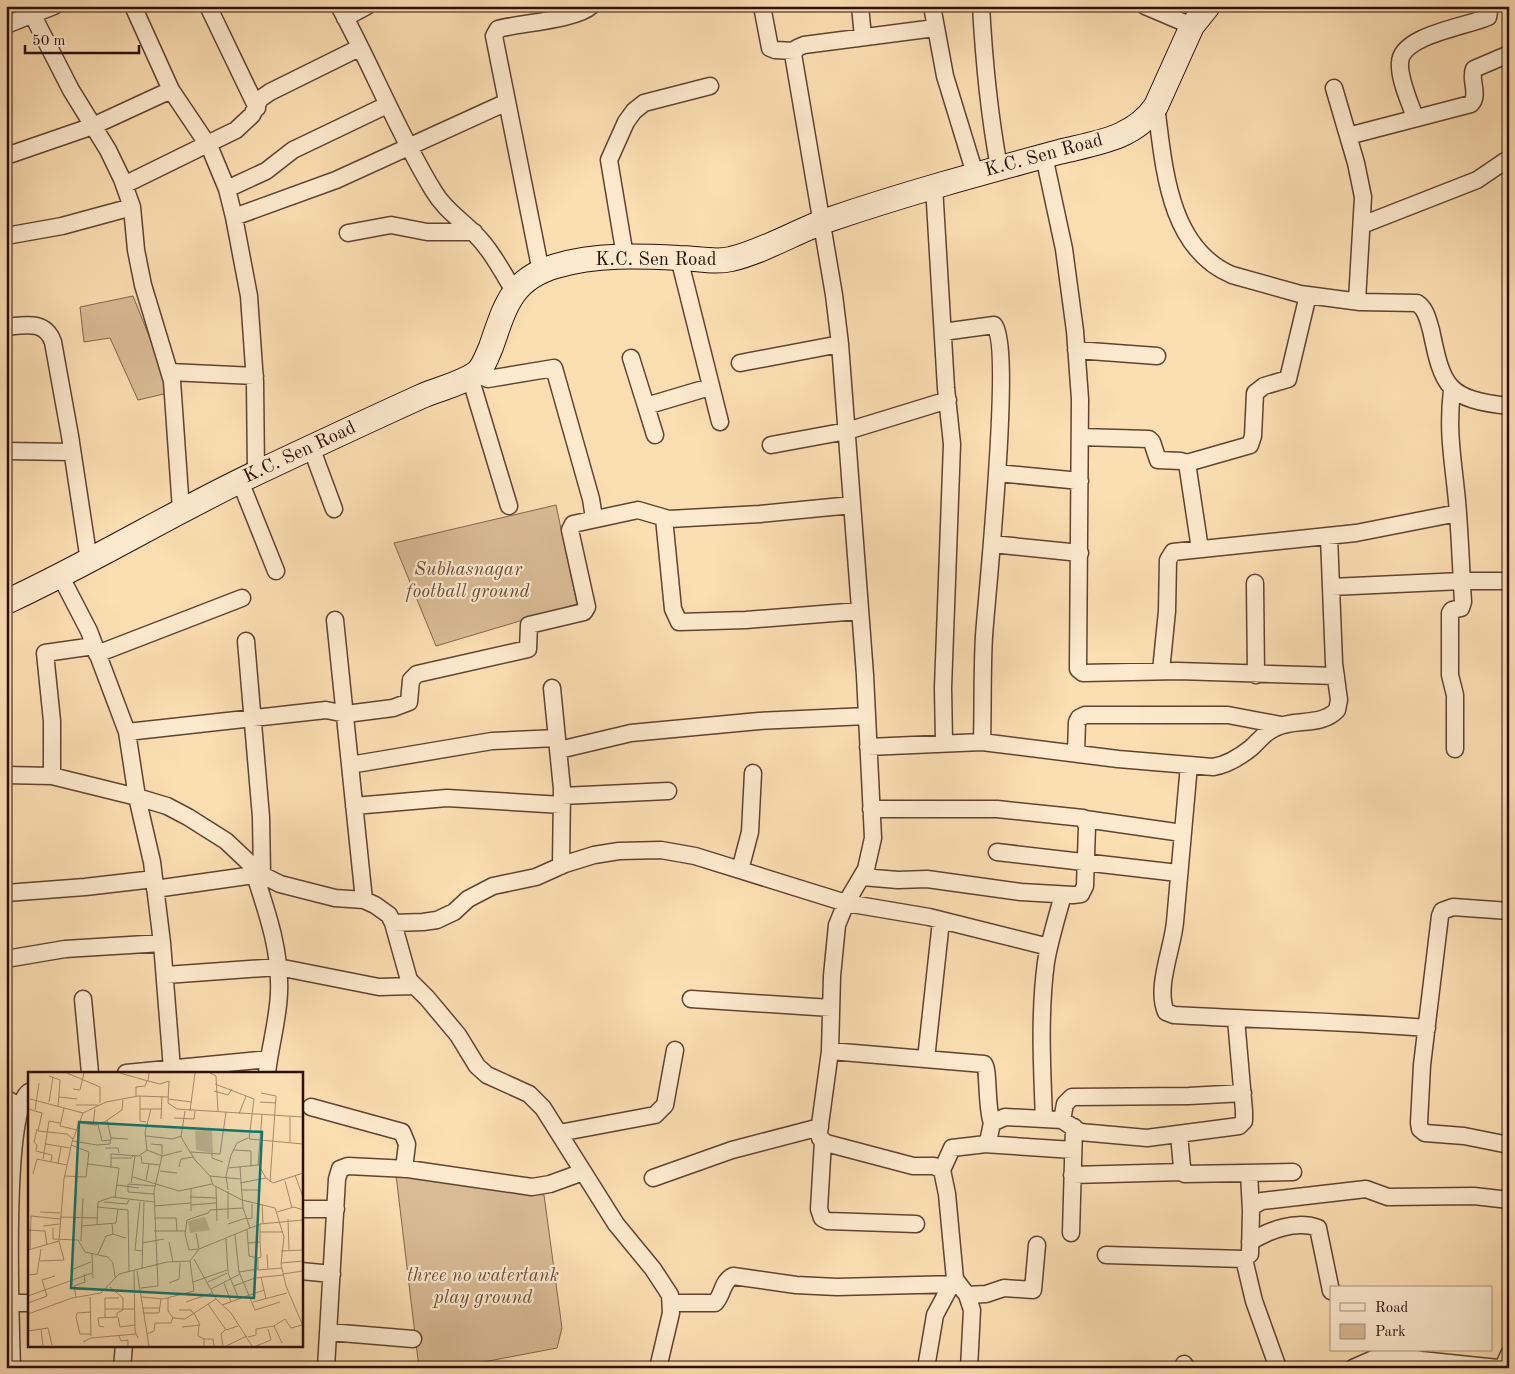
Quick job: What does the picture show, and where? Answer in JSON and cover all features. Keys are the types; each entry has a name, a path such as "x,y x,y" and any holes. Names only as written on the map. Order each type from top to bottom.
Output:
{"street":[{"path":"6,26 30,10 54,6"},
{"path":"133,6 171,90 208,145 227,189 249,296 255,376 248,477 276,571"},
{"path":"208,6 257,108"},
{"path":"368,6 342,12 408,146 440,201 474,232 490,251 514,291"},
{"path":"541,272 494,36 498,29 569,16 583,12 590,6"},
{"path":"762,6 770,48 775,50 795,51 804,45 935,28"},
{"path":"860,6 863,37"},
{"path":"932,6 945,76 975,174"},
{"path":"981,6 983,57 991,127 999,167"},
{"path":"1145,6 1192,26"},
{"name":"K.C. Sen Road","path":"6,602 61,577 181,510 248,477 473,375 487,357 503,311 514,291 541,272 554,266 580,260 624,256 730,259 822,222 934,186 1122,135 1140,125 1156,106 1192,26 1208,6"},
{"path":"1415,118 1401,73 1400,62 1402,55 1427,36 1488,17 1490,6"},
{"path":"30,10 71,90 108,150 132,207 136,250 143,285 170,372 175,399 181,510"},
{"path":"124,185 236,130 257,108 260,99 270,92 359,48"},
{"path":"795,51 793,58 822,222 840,344 867,716 872,848 862,877 846,903 837,925 830,1051 821,1134 819,1209 822,1218 828,1221 916,1224"},
{"path":"1348,136 1471,104 1475,96 1472,77 1474,68 1509,54"},
{"path":"624,256 609,160 626,122 634,110 644,103 710,86"},
{"path":"1334,88 1361,185 1362,225 1356,301"},
{"path":"6,156 93,126 171,90"},
{"path":"234,217 336,180 507,102"},
{"path":"227,189 266,172 283,156 293,150 387,105"},
{"path":"1156,106 1170,191 1180,223 1198,250 1215,265 1232,275 1308,295 1356,301 1419,304 1427,316 1444,379 1452,390 1475,400 1509,406"},
{"path":"1044,156 1063,240 1080,399 1080,554 1077,664 1079,671 1083,673 1161,671 1336,676"},
{"path":"1362,225 1477,180 1505,162"},
{"path":"934,186 952,471 943,688 944,742"},
{"path":"6,236 62,226 132,207"},
{"path":"348,233 391,225 427,232 474,232"},
{"path":"679,258 720,422"},
{"path":"1080,437 1149,439 1152,442 1158,460 1187,463 1250,445 1253,436 1255,393 1260,388 1288,379 1308,295"},
{"path":"943,332 990,325 994,326 997,331 1000,373 997,472 984,635 982,742"},
{"path":"6,327 40,326 50,334 72,452 89,561"},
{"path":"740,364 840,344"},
{"path":"1076,350 1158,356"},
{"path":"630,358 655,435"},
{"path":"473,375 488,379 554,368 591,499 594,518"},
{"path":"170,372 255,376"},
{"path":"473,375 509,506"},
{"path":"646,406 710,388"},
{"path":"1452,390 1449,434 1458,513 1463,606 1452,610 1450,616 1450,675 1455,695 1455,749"},
{"path":"771,445 847,431 948,400"},
{"path":"311,448 334,509"},
{"path":"6,451 72,452"},
{"path":"1187,463 1200,549"},
{"path":"997,472 1080,481"},
{"path":"127,732 326,710 346,714 400,707 409,702 411,680 417,674 528,649 529,625 584,612 588,607 570,530 573,524 638,510 664,518 760,514 852,505"},
{"path":"1161,671 1166,627 1169,557 1176,551 1329,537 1458,513"},
{"path":"664,518 673,608 679,622 746,620 860,611"},
{"path":"1076,753 1077,722 1085,714 1228,715 1281,725 1326,718 1334,713 1340,700 1336,676 1330,588 1329,537"},
{"path":"992,544 1080,554"},
{"path":"61,577 96,650 127,732 154,884 166,975 172,1069"},
{"path":"1330,588 1462,581 1509,581"},
{"path":"1255,583 1256,675"},
{"path":"52,776 52,721 45,653 96,650 242,598"},
{"path":"335,620 364,900"},
{"path":"138,1072 268,1066 277,1010 278,967 271,926 256,872 261,817 246,640"},
{"path":"552,688 562,800 561,866"},
{"path":"350,765 492,741 558,744 630,733 759,721 867,716"},
{"path":"868,747 944,742 982,742 1213,767 1221,765 1250,748 1265,734 1281,725"},
{"path":"1190,765 1178,873 1175,923 1166,969 1164,1008 1168,1015 1427,1028"},
{"path":"740,870 750,832 753,773"},
{"path":"6,775 52,776 137,796 188,817 226,841 256,872 293,889 335,898 364,900 383,910 392,923 401,958 413,986 427,998 458,1035 482,1071 529,1094 543,1108 616,1224 666,1287 672,1303 658,1368"},
{"path":"354,806 447,798 562,800 668,791"},
{"path":"871,810 997,809 1182,833"},
{"path":"862,877 898,880 927,879 1021,892 1063,895 1079,894 1084,891 1087,826 1085,819"},
{"path":"392,923 437,920 454,912 481,891 494,886 536,877 594,854 619,851 661,850 696,856 791,884 846,903 942,920 1049,947"},
{"path":"997,852 1086,864 1178,873"},
{"path":"6,893 154,884 256,872"},
{"path":"1044,1119 1041,1044 1044,986 1049,947 1063,895"},
{"path":"1509,911 1453,907 1442,911 1438,921 1419,1114 1420,1130 1425,1133 1464,1136 1509,1145"},
{"path":"926,1059 942,920"},
{"path":"6,959 65,949 162,944"},
{"path":"166,975 278,967 379,987 413,986"},
{"path":"83,999 90,1072"},
{"path":"691,999 831,1008"},
{"path":"992,1123 1005,1117 1044,1119 1068,1124 1086,1133 1147,1138 1239,1126 1244,1118 1236,1019"},
{"path":"559,1133 644,1118 662,1111 666,1105 675,1050"},
{"path":"830,1051 986,1065 988,1110 992,1123 988,1142 984,1144"},
{"path":"12,1368 8,1302 12,1102 28,1092"},
{"path":"1071,1233 1073,1150 1065,1104 1072,1097 1189,1096 1243,1093"},
{"path":"311,1107 402,1132 407,1144 404,1169"},
{"path":"653,1178 732,1150 821,1134 913,1166 934,1166 942,1170"},
{"path":"1179,1134 1183,1172"},
{"path":"969,1368 972,1310 959,1288 954,1274 947,1194 942,1170 952,1148 984,1144 1073,1150"},
{"path":"326,1368 337,1179 340,1169 348,1166 404,1169 532,1187 583,1172"},
{"path":"1072,1175 1293,1172"},
{"path":"1106,1255 1244,1260 1250,1254 1251,1212 1249,1173"},
{"path":"1251,1212 1253,1206 1262,1201 1366,1189 1388,1197 1474,1196 1509,1200"},
{"path":"302,1209 336,1209"},
{"path":"1250,1242 1263,1234 1279,1228 1318,1228 1330,1287"},
{"path":"672,1303 715,1303 720,1297 727,1280 733,1276 796,1285 959,1288 986,1294 1004,1288 1033,1290 1037,1245"},
{"path":"1244,1260 1254,1301 1278,1368"},
{"path":"302,1271 332,1274"},
{"path":"926,1368 935,1315 959,1288"},
{"path":"8,1302 28,1303"},
{"path":"329,1332 413,1339"},
{"path":"122,1368 124,1346"},
{"path":"1357,1361 1385,1354 1400,1361 1421,1360 1498,1368"},
{"path":"1503,1368 1509,1354"}],"green space":[{"path":"133,296 151,341 168,393 138,400 110,338 84,342 80,307"},
{"name":"Subhasnagar football ground","path":"556,505 577,604 436,646 394,543"},
{"name":"three no watertank play ground","path":"396,1175 544,1195 562,1328 557,1348 452,1368 419,1368"}]}
